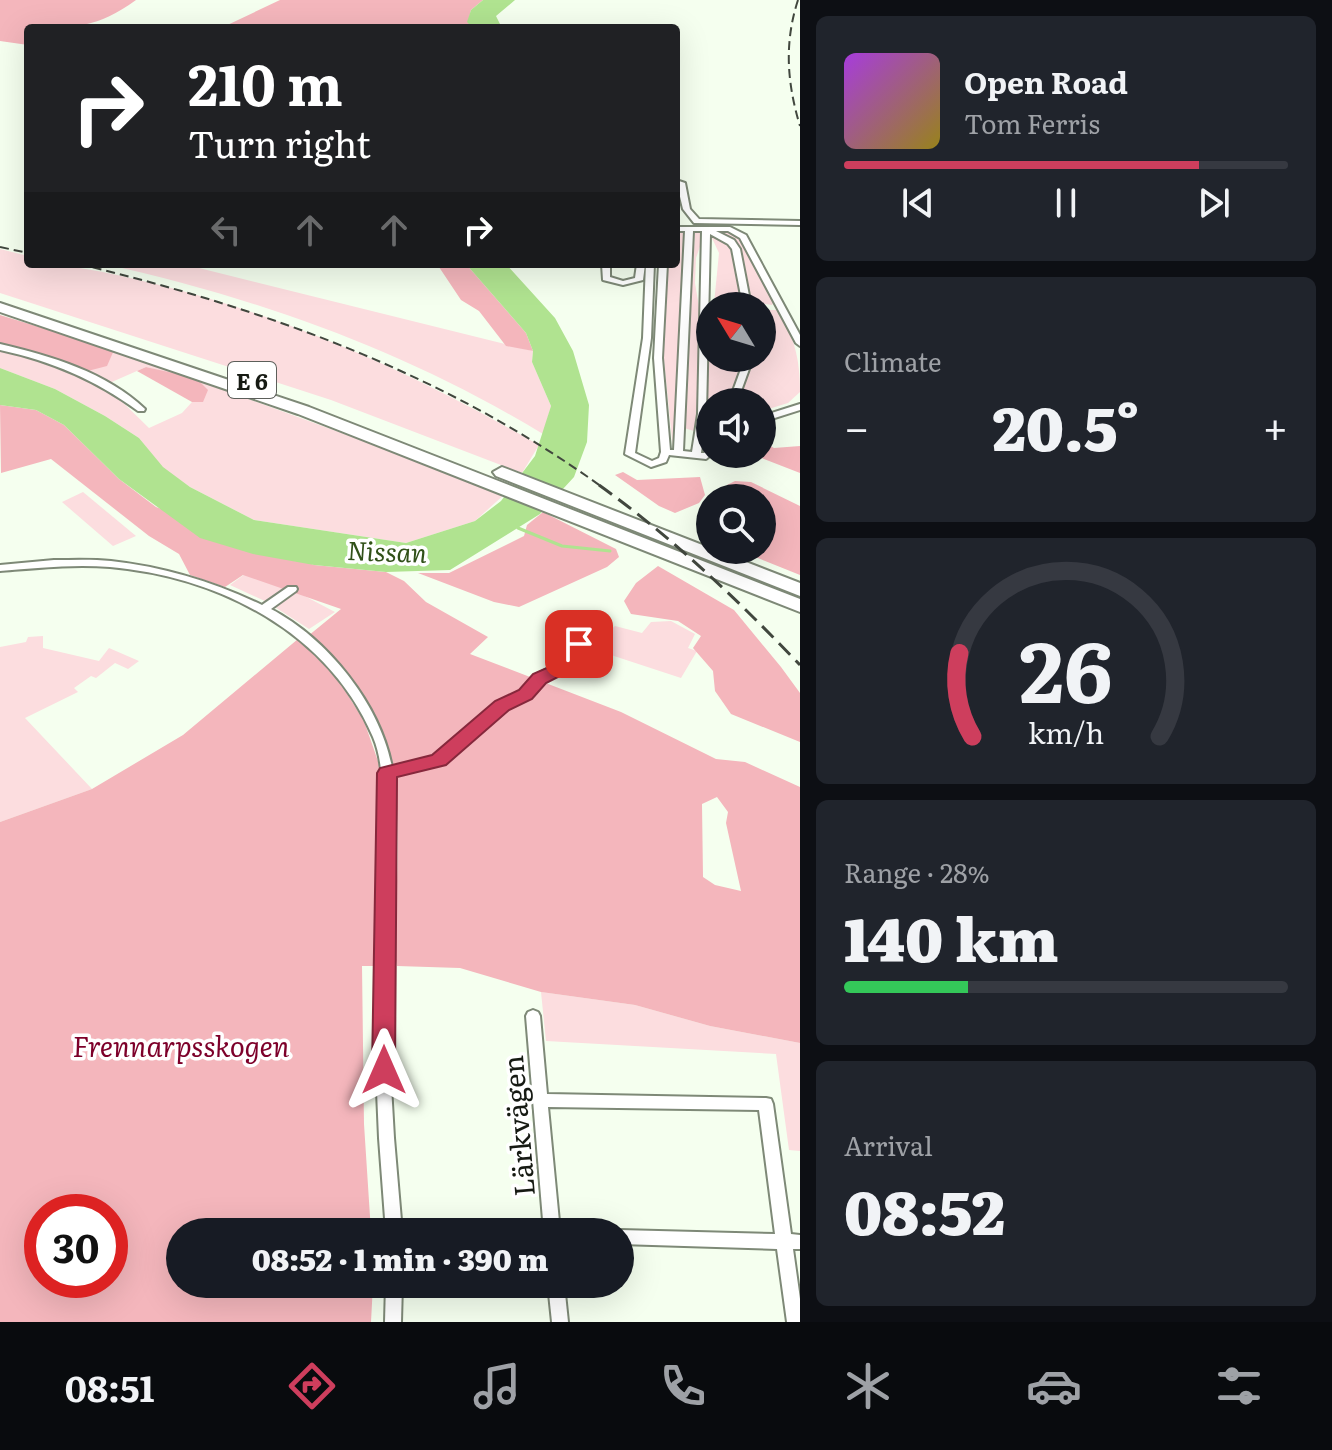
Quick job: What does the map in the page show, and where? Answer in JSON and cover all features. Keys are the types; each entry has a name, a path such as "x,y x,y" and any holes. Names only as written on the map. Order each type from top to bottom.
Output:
{"highway":[{"name":"E 6","path":"0,298 205,364 800,590"},
{"name":"E 6","path":"0,307 211,376 496,477"},
{"name":"E 6","path":"568,504 800,606"}],"street":[{"path":"680,183 692,218 731,242 736,249 744,292"},
{"path":"680,227 800,223"},
{"path":"703,388 704,226"},
{"path":"680,228 704,226 740,233 800,343"},
{"path":"678,454 689,229"},
{"path":"606,268 606,278 630,283 639,280 640,268"},
{"path":"650,268 647,338 630,454 651,464 663,460 666,452 658,358 663,268"},
{"path":"0,347 44,356 104,381 141,409"},
{"path":"776,415 800,407"},
{"path":"666,452 696,455"},
{"path":"0,568 54,562 138,567 220,589 264,609 313,645 344,679 363,706 379,739 387,773 383,1048 393,1218"},
{"path":"264,609 292,589"},
{"path":"387,773 439,760 502,706 525,695 539,678 554,672 579,644"},
{"name":"Lärkvägen","path":"533,1016 551,1218"},
{"path":"541,1100 766,1104 792,1242 795,1322"},
{"path":"634,1237 792,1242"},
{"path":"393,1322 394,1298"},
{"path":"557,1298 560,1322"}],"shaded area":[{"path":"695,230 704,235 696,258 695,283 696,372 700,372 700,388 696,388 696,430 684,428"},
{"path":"680,231 686,232 673,449 662,340 665,268 680,268"},
{"path":"721,231 741,237 769,292 749,292 741,252"},
{"path":"711,236 730,247 740,292 715,292 719,253"},
{"path":"0,249 24,255 24,268 82,268 171,288 267,317 360,354 451,397 539,445 522,473 331,400 0,293"},
{"path":"122,268 199,268 533,351 532,362 551,406 543,434 439,377 385,353 276,311"},
{"path":"776,310 779,310 797,358 800,392 788,403 776,407 776,388 741,388 748,372 776,372"},
{"path":"0,346 114,350 196,380 146,367 105,385 149,428 182,413 192,402 203,402 200,381 506,493 475,521 406,543 254,520 190,487 163,468 139,438 105,416 55,389 0,368"},
{"path":"707,372 742,372 735,388 706,388"},
{"path":"83,492 136,536 113,546 62,502"},
{"path":"245,574 295,591 335,612 309,629 267,602 230,585"},
{"path":"671,621 695,634 688,648 697,651 681,678 614,656 595,643 615,626 642,633 651,622"},
{"path":"43,636 43,648 99,661 109,648 139,661 128,669 115,663 96,678 91,676 74,688 78,692 25,718 92,789 0,822 0,647 26,642 28,637"},
{"path":"541,992 635,1005 710,1026 800,1043 800,1151 789,1150 776,1054 546,1041"}],"green space":[{"path":"0,0 136,0 109,16 85,24 24,24 24,44 0,41"},
{"path":"280,0 483,0 471,10 470,24 229,24"},
{"path":"440,268 469,268 526,333 533,351 506,346 479,311 461,300"},
{"path":"0,315 114,350 107,366 76,374 0,346"},
{"path":"146,367 199,381 208,390 203,402 192,402 137,371"},
{"path":"0,405 36,410 64,425 119,479 156,507 314,565 386,572 404,581 426,602 488,637 470,654 621,712 716,759 745,762 800,787 800,1043 710,1026 635,1005 541,992 460,968 397,966 394,949 397,810 390,756 376,718 360,692 341,668 308,636 341,609 243,575 225,587 190,575 179,554 149,536 51,459 1,473","holes":["717,797 728,812 726,823 741,891 715,885 703,877 702,804"]},
{"path":"800,446 800,473 776,464 776,448"},
{"path":"623,472 637,480 700,477 702,484 696,484 696,504 675,513 659,506 615,475"},
{"path":"735,481 755,484 729,484"},
{"path":"776,494 800,506 800,575 773,564 776,564"},
{"path":"543,512 616,549 619,557 607,567 519,607 494,602 418,573 449,573 524,536 527,525"},
{"path":"658,566 734,610 781,667 800,693 800,742 731,714 715,691 713,671 693,648 701,636 678,621 631,614 624,601 636,583"},
{"name":"Frennarpsskogen","path":"298,639 338,679 364,721 379,764 377,966 362,966 364,1124 370,1218 166,1218 166,1298 372,1298 371,1322 0,1322 0,822 92,789 183,735"}],"water":[{"path":"483,0 515,0 496,16 500,24 469,24 471,10"},
{"name":"Nissan","path":"469,268 510,268 555,318 573,351 589,405 587,442 574,477 540,514 450,570 386,572 314,565 253,554 200,538 119,479 64,425 36,410 0,405 0,368 55,389 105,416 139,438 163,467 190,487 254,520 406,543 475,521 501,501 535,456 551,406 532,362 533,351 526,333"}],"waterway":[{"path":"518,528 562,546 610,551"}],"railway":[{"path":"798,0 791,32 789,63 800,126"},
{"path":"0,247 24,252"},
{"path":"95,268 217,302 351,350 480,410 599,485"},
{"path":"599,485 704,570 800,665"}],"route":[{"path":"384,1070 387,773 408,770 445,756 507,702 525,695 539,678 554,672 579,644"}]}
